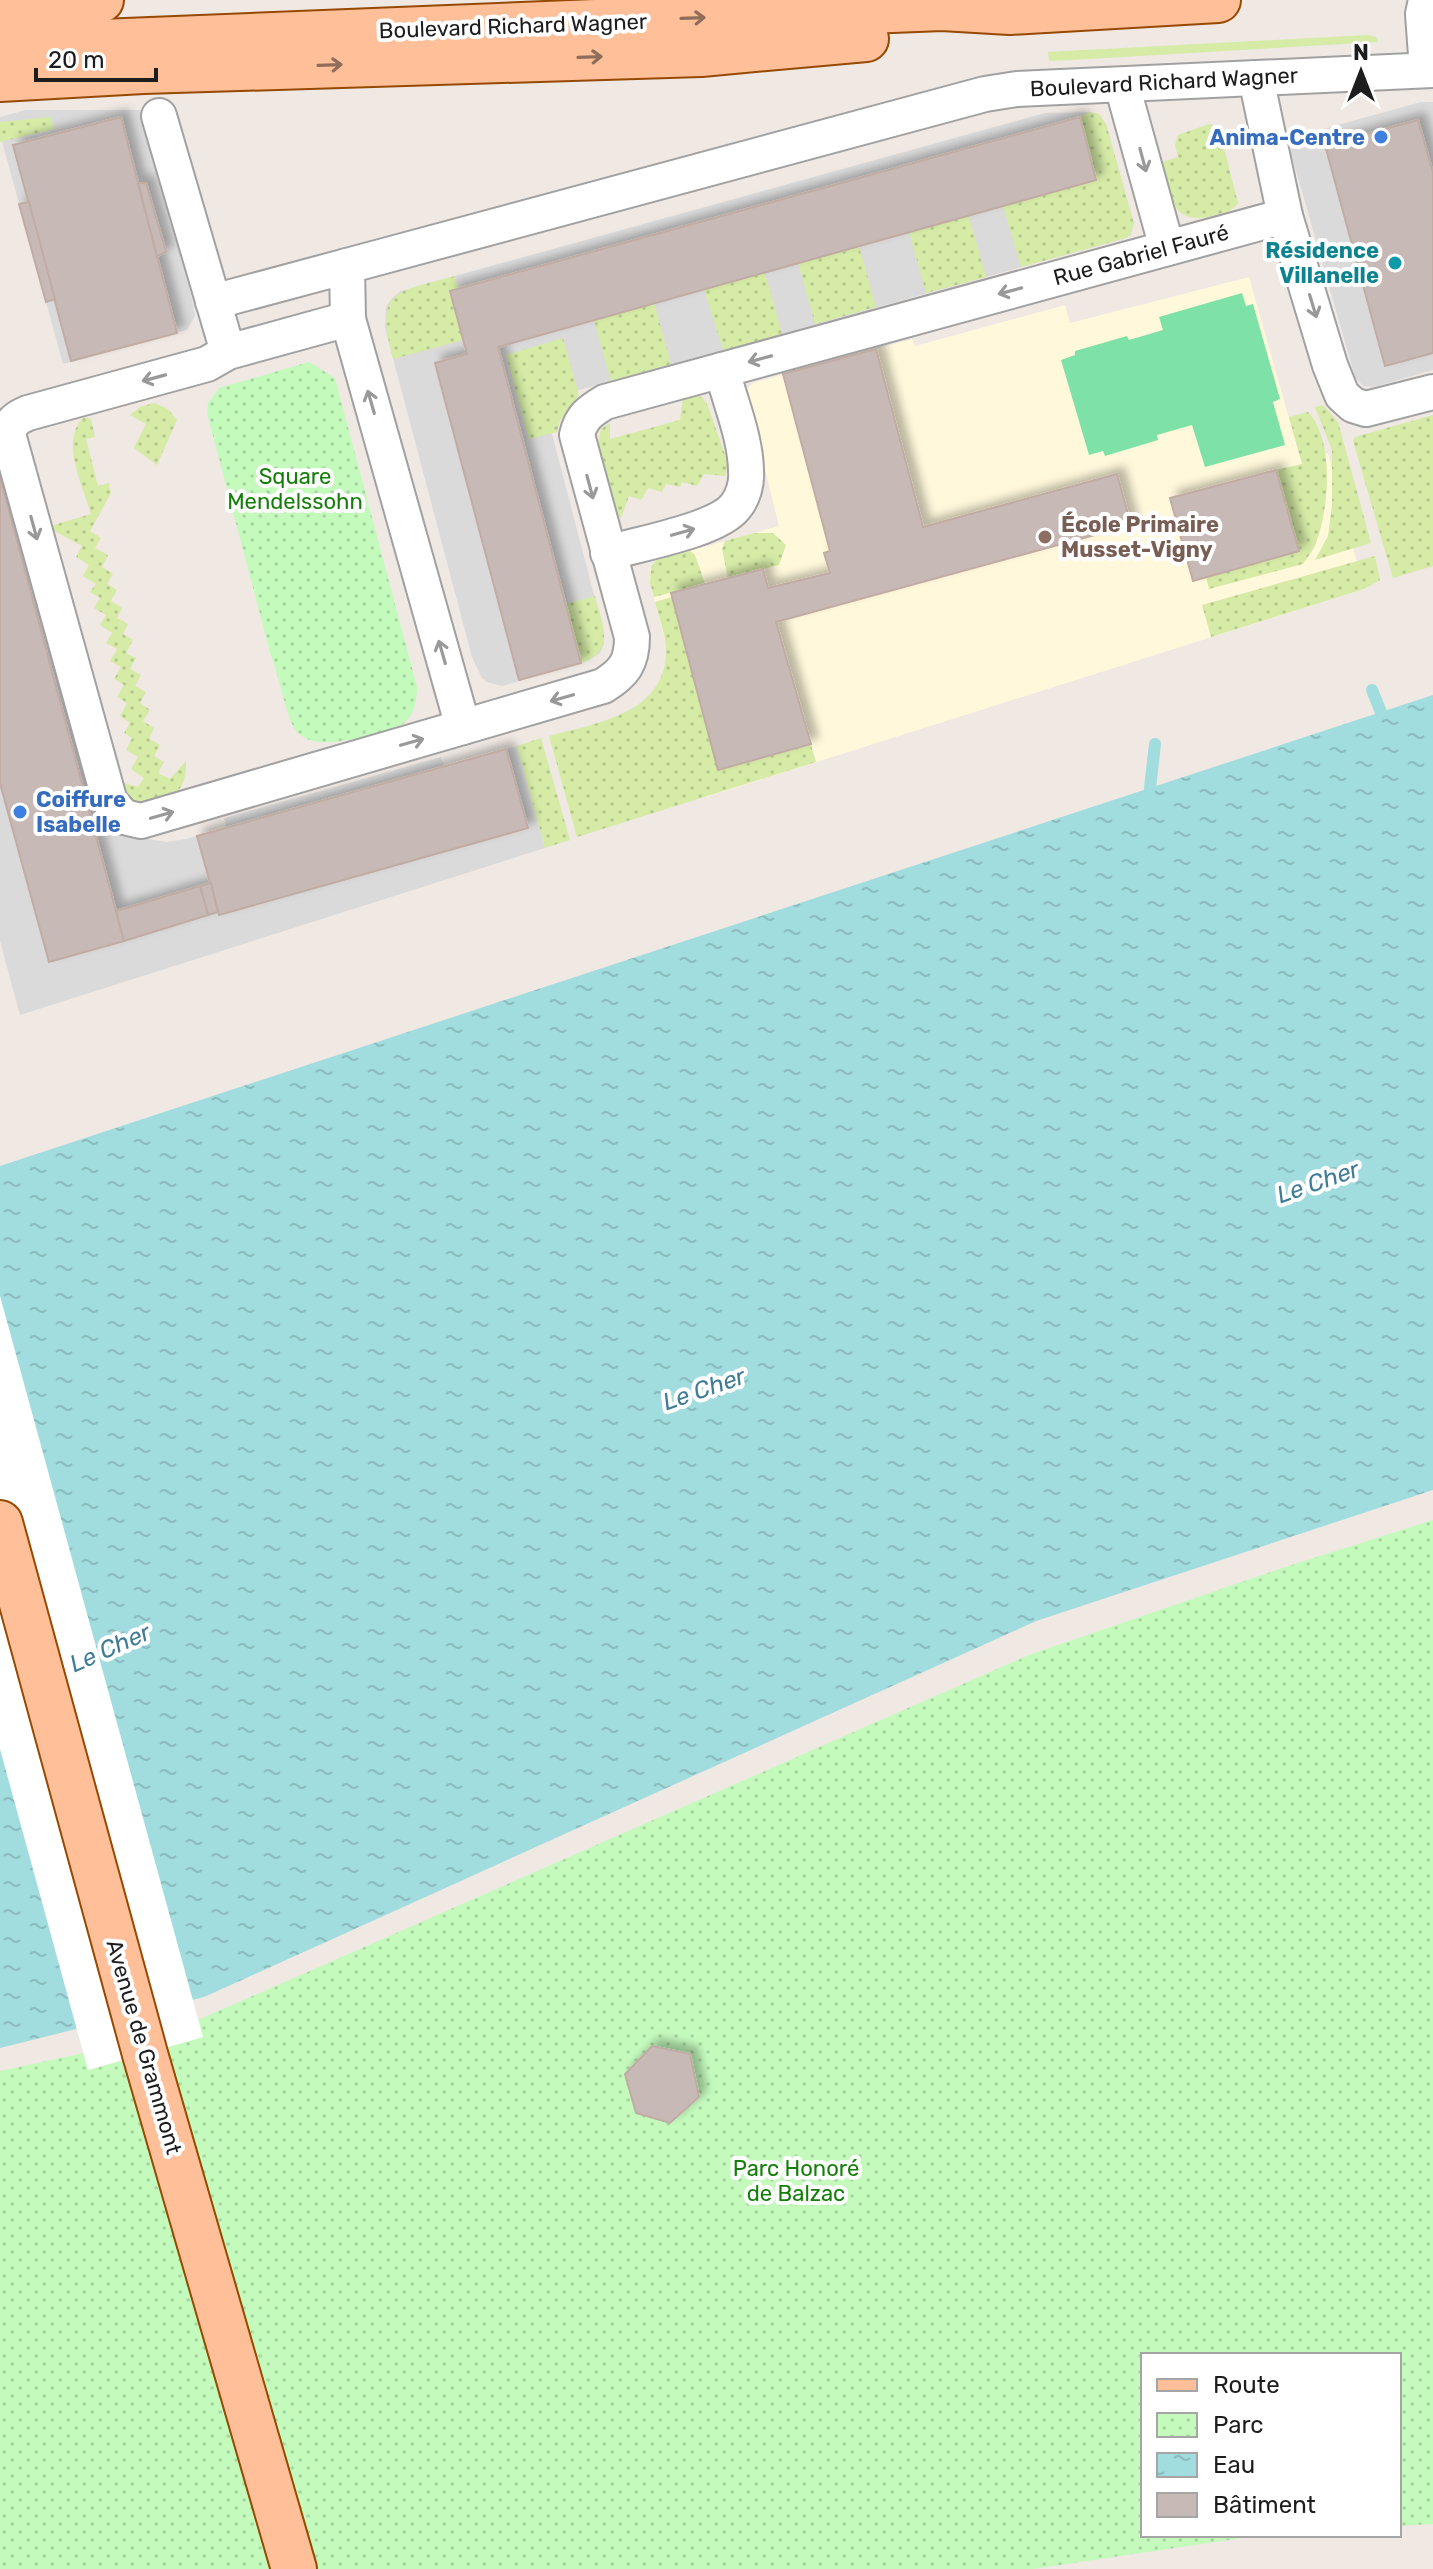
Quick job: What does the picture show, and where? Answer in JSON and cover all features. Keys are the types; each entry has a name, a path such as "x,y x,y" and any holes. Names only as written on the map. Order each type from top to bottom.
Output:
{"main road":[{"path":"0,3 101,0"},
{"name":"Boulevard Richard Wagner","path":"0,46 942,8 1010,12 1103,3 1218,0"},
{"path":"0,79 143,71 701,54 868,39 1010,12"},
{"name":"Avenue de Grammont","path":"0,1523 145,2054 294,2569"}],"street":[{"path":"1426,0 1423,14 1430,69"},
{"name":"Boulevard Richard Wagner","path":"213,302 957,100 1017,89 1430,69"},
{"path":"1256,78 1285,216 1342,395 1353,405 1366,409 1433,392"},
{"path":"1122,85 1167,248"},
{"path":"159,116 228,352"},
{"name":"Rue Gabriel Fauré","path":"463,727 603,686 628,666 632,637 579,446 580,424 586,413 605,402 1285,216"},
{"path":"347,266 348,319 463,727 141,821 124,817 110,802 8,434 10,426 15,419 28,413 207,364 228,352 348,319"},
{"path":"608,553 707,525 735,507 743,491 746,466 722,370"}],"shaded area":[{"name":"Résidence Villanelle","path":"1421,102 1433,102 1433,370 1374,387 1363,386 1355,377 1291,153 1293,144 1305,134"},
{"path":"26,110 142,110 192,299 195,316 187,330 63,364 0,134 0,117"},
{"path":"1045,113 1099,114 1106,124 1134,224 1130,236 543,400 603,629 604,644 600,653 587,661 502,686 482,678 472,657 385,328 386,307 393,297 401,291"},
{"name":"École Primaire Musset-Vigny","path":"1249,277 1300,457 1328,453 1364,589 706,797 650,583 650,570 657,560 779,526 747,397 748,388 753,383 912,339 915,346 1065,305 1070,323"},
{"path":"0,453 129,836 167,842 186,839 226,828 224,818 441,757 444,766 517,746 545,848 20,1015 0,941"}],"green space":[{"path":"1376,37 1378,42 1049,61 1048,52"},
{"path":"1089,112 1099,114 1106,124 1134,224 1130,236 1021,267 1003,206 1096,180 1080,117"},
{"path":"51,117 54,129 0,142 0,122"},
{"path":"1209,124 1220,132 1238,203 1231,210 1216,215 1189,217 1175,206 1162,162 1178,157 1175,145 1178,135"},
{"path":"969,216 986,277 926,293 909,232"},
{"path":"859,246 876,307 815,324 798,263"},
{"path":"765,273 782,334 723,350 704,289"},
{"path":"455,276 458,289 450,291 463,340 393,359 387,318 394,297 417,286"},
{"path":"1242,293 1246,306 1253,304 1280,399 1273,402 1285,445 1205,467 1192,425 1157,435 1158,440 1105,456 1103,451 1089,455 1061,360 1075,355 1075,351 1127,336 1129,340 1163,330 1159,317"},
{"path":"654,303 671,364 611,381 594,320"},
{"path":"563,338 579,395 560,421 557,432 529,439 506,355"},
{"name":"Square Mendelssohn","path":"309,362 335,378 417,687 413,710 399,726 365,737 329,742 303,737 290,719 207,413 208,403 219,388"},
{"path":"702,397 707,404 728,463 725,476 704,474 697,486 682,482 680,487 666,484 662,492 648,488 641,500 629,496 621,518 617,516 596,452 601,429 610,423 610,439 680,420 683,398"},
{"path":"154,403 168,409 177,420 157,465 134,448 146,424 130,415 140,407"},
{"path":"1323,405 1338,422 1371,543 1315,560 1328,536 1332,505 1332,450 1315,407"},
{"path":"1308,412 1322,440 1327,475 1324,512 1313,549 1303,564 1209,589 1206,577 1299,551 1276,470 1302,464 1289,417"},
{"path":"1433,415 1433,566 1393,578 1353,441 1355,437"},
{"path":"84,417 91,419 95,437 86,439 98,486 109,483 111,493 90,531 101,538 95,548 108,555 102,567 113,574 107,584 117,590 111,601 122,608 117,618 128,624 123,634 133,640 126,653 136,658 130,669 141,675 135,686 146,692 140,703 150,710 143,721 154,728 149,739 160,745 154,756 164,762 158,773 170,779 186,761 182,785 176,794 158,802 123,799 114,780 138,787 144,778 131,769 138,757 126,750 132,738 124,733 130,723 120,716 127,703 117,697 124,685 114,679 121,667 110,661 117,649 106,643 112,633 100,625 106,615 94,608 100,598 90,592 96,584 83,576 89,565 76,557 82,546 47,527 91,514 73,450 73,438"},
{"path":"754,533 773,533 786,545 779,565 728,578 722,549 725,541"},
{"path":"690,551 695,555 705,584 654,597 650,583 651,566 657,560"},
{"path":"1375,556 1380,580 1364,589 1211,637 1202,605"},
{"path":"595,596 603,626 603,644 592,658 581,663 565,604"},
{"path":"672,597 718,770 811,745 816,762 577,837 549,736 622,714 652,692 661,677 666,657 655,602"},
{"path":"541,738 570,840 545,848 517,746"},
{"name":"Parc Honoré de Balzac","path":"1433,1520 1433,2524 1401,2526 1401,2353 1141,2353 1141,2537 1249,2537 1033,2569 0,2569 0,2071 84,2053 89,2070 202,2037 198,2020 1029,1655"}],"water":[{"name":"Le Cher","path":"1433,695 1433,1490 1036,1621 204,1997 0,2048 0,1166"}],"pier":[{"path":"0,1296 203,2037 88,2070 0,1749"}],"building":[{"path":"121,117 177,333 71,361 13,145"},
{"path":"1080,117 1096,180 498,347 581,663 519,680 435,363 467,354 450,291"},
{"name":"Résidence Villanelle","path":"1418,120 1433,173 1433,353 1385,366 1325,145"},
{"path":"138,183 146,183 166,252 157,256"},
{"path":"29,202 55,299 46,302 19,204"},
{"path":"876,349 923,527 1117,474 1131,525 776,622 811,744 718,770 671,593 763,569 768,588 830,573 824,553 830,551 783,374"},
{"path":"1276,470 1299,551 1193,581 1170,498"},
{"path":"0,477 124,941 49,962 0,783"},
{"path":"506,749 528,828 219,915 197,836"},
{"path":"211,883 218,912 208,915 200,886"},
{"path":"200,886 208,915 124,941 116,911"},
{"path":"652,2046 690,2054 699,2097 670,2123 636,2113 625,2074"}],"waterway":[{"path":"1372,690 1381,712"},
{"path":"1150,788 1155,744"}],"place":[{"name":"Anima-Centre","path":"1381,137"},
{"name":"Résidence Villanelle","path":"1395,263"},
{"name":"École Primaire Musset-Vigny","path":"1045,537"},
{"name":"Coiffure Isabelle","path":"20,812"}]}
